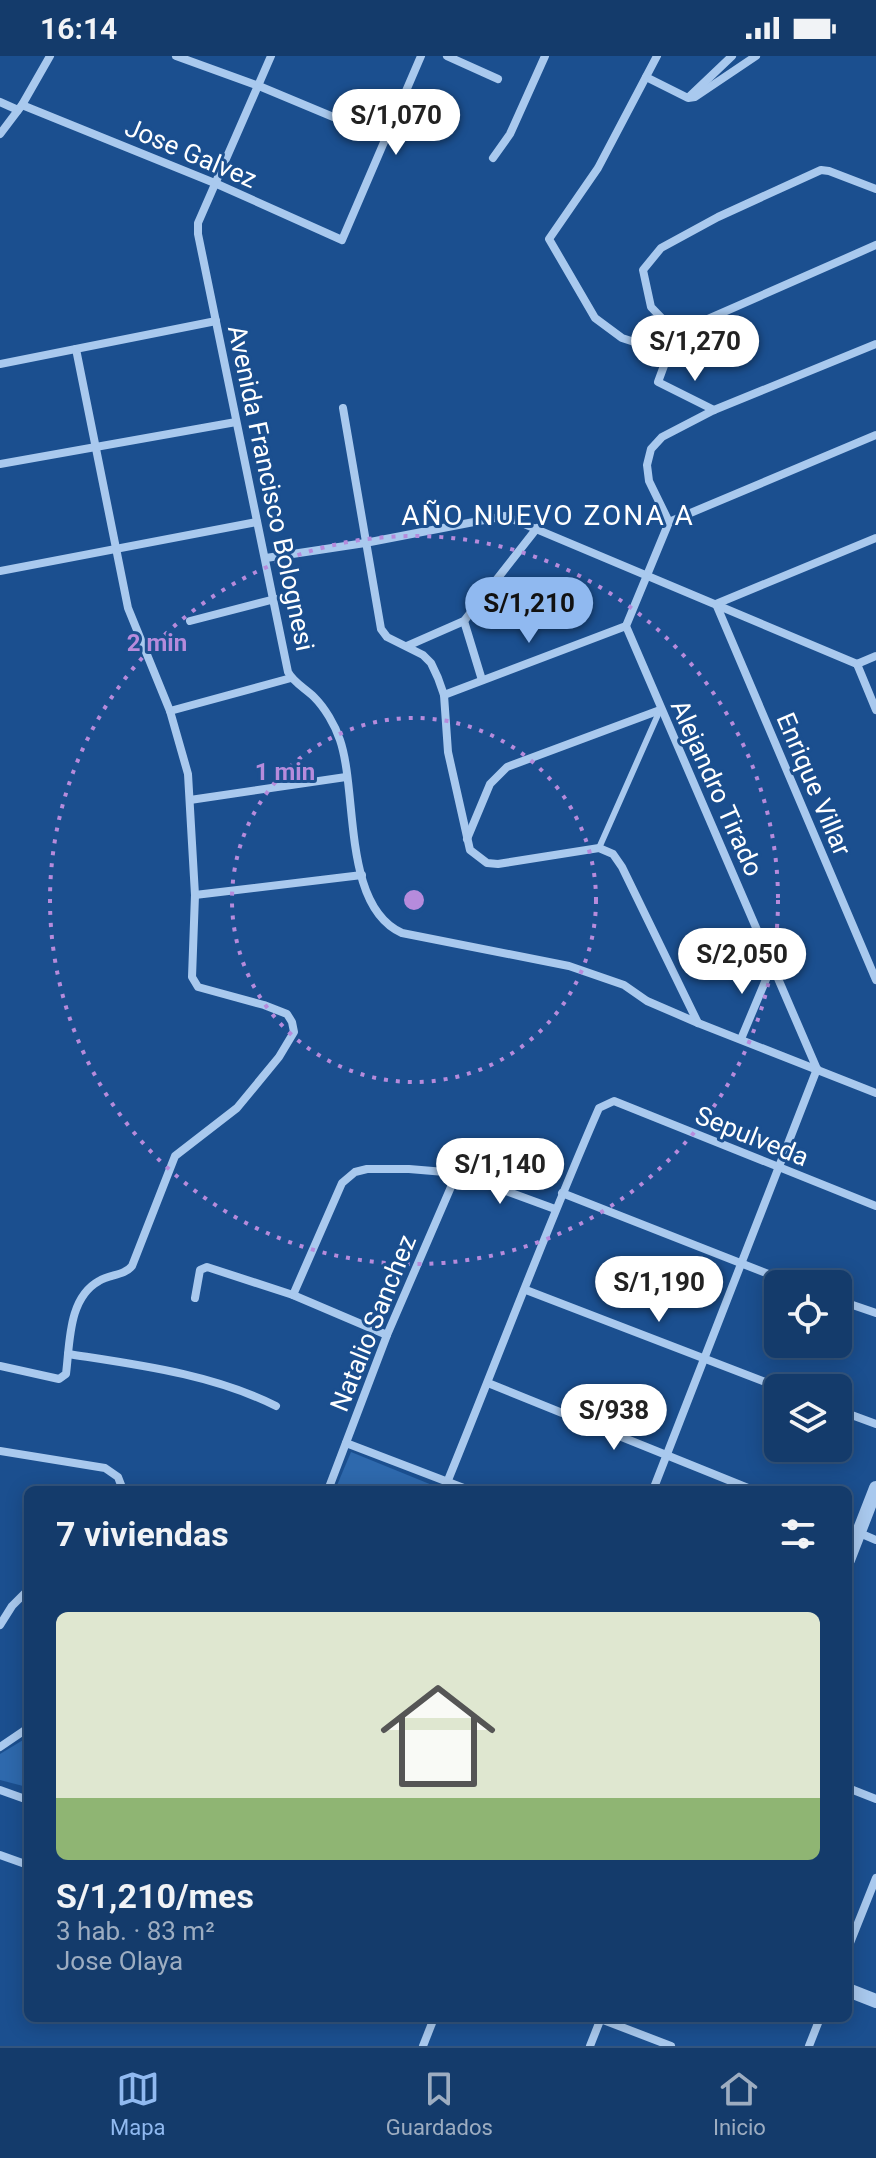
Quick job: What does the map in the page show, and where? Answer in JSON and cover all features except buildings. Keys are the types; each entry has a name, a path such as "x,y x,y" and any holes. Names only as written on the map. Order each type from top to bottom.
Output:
{"street":[{"path":"0,134 20,108 50,56"},
{"path":"176,56 259,86 386,139 421,56"},
{"name":"Avenida Francisco Bolognesi","path":"271,56 198,223 198,234 291,678 318,700 340,740 362,875 372,908 389,927 402,933 569,966 624,985 647,1001 698,1023 876,1093"},
{"path":"447,56 498,79"},
{"path":"493,158 510,134 545,56"},
{"path":"657,56 598,168 549,239 595,318 622,338 668,353"},
{"path":"688,98 732,56"},
{"path":"646,77 688,98 701,94 756,56"},
{"name":"Jose Galvez","path":"0,102 217,184 342,240 386,139"},
{"path":"676,333 651,307 643,270 661,248 718,217 821,170 876,189"},
{"path":"714,410 658,382 676,333 876,245"},
{"path":"0,364 216,321"},
{"path":"669,522 649,481 647,465 651,449 662,437 714,410 876,344"},
{"path":"0,1366 59,1379 66,1374 80,1298 101,1279 128,1272 175,1156 237,1108 279,1057 294,1032 287,1014 193,983 195,895 190,800 180,741 132,620 122,586 98,448 76,349"},
{"path":"343,408 381,629 387,637 407,646 431,663 444,695 448,752 470,850 487,863 513,862 599,848 613,854 698,1023"},
{"path":"0,464 236,422"},
{"path":"444,695 626,626 669,522 876,435"},
{"path":"266,558 505,516 857,664 876,710"},
{"path":"0,571 257,522"},
{"path":"407,646 464,621 537,528"},
{"path":"716,604 876,538"},
{"path":"190,621 275,599"},
{"name":"Enrique Villar","path":"716,604 876,980"},
{"path":"464,621 482,680"},
{"name":"Alejandro Tirado","path":"626,626 817,1069"},
{"path":"857,664 876,656"},
{"path":"170,711 291,678"},
{"path":"467,839 490,784 507,767 660,710"},
{"path":"190,800 346,777"},
{"path":"195,895 362,875"},
{"path":"741,1039 772,965"},
{"path":"655,1486 817,1069"},
{"name":"Sepulveda","path":"562,1193 599,1108 614,1101 876,1206"},
{"path":"293,1295 342,1183 348,1176 367,1169 457,1173 555,1209"},
{"name":"Natalio Sanchez","path":"330,1486 387,1335 457,1173"},
{"path":"346,1443 446,1486 562,1193 764,1273"},
{"path":"195,1298 200,1270 207,1267 293,1295 387,1335"},
{"path":"526,1290 764,1382"},
{"path":"852,1305 876,1313"},
{"path":"68,1354 179,1373 246,1391 276,1406"},
{"path":"488,1383 743,1486"},
{"path":"852,1415 876,1424"},
{"path":"0,1451 105,1468 118,1477 121,1486"},
{"path":"876,1488 853,1530 876,1540"},
{"path":"0,1625 24,1594"},
{"path":"0,1747 24,1731"},
{"path":"0,1790 24,1799"},
{"path":"852,1790 876,1799"},
{"path":"0,1855 24,1864"},
{"path":"852,1938 876,1878"},
{"path":"852,1992 876,2001"},
{"path":"423,2046 432,2022"},
{"path":"590,2046 599,2022"},
{"path":"610,2022 671,2046"},
{"path":"809,2046 818,2022"}],"lane":[{"path":"599,848 660,710"}],"shaded area":[{"path":"351,1452 435,1486 337,1486"},
{"path":"24,1739 23,1786 0,1780 0,1754"}],"district":[{"name":"AÑO NUEVO ZONA A","path":"548,515"}]}
